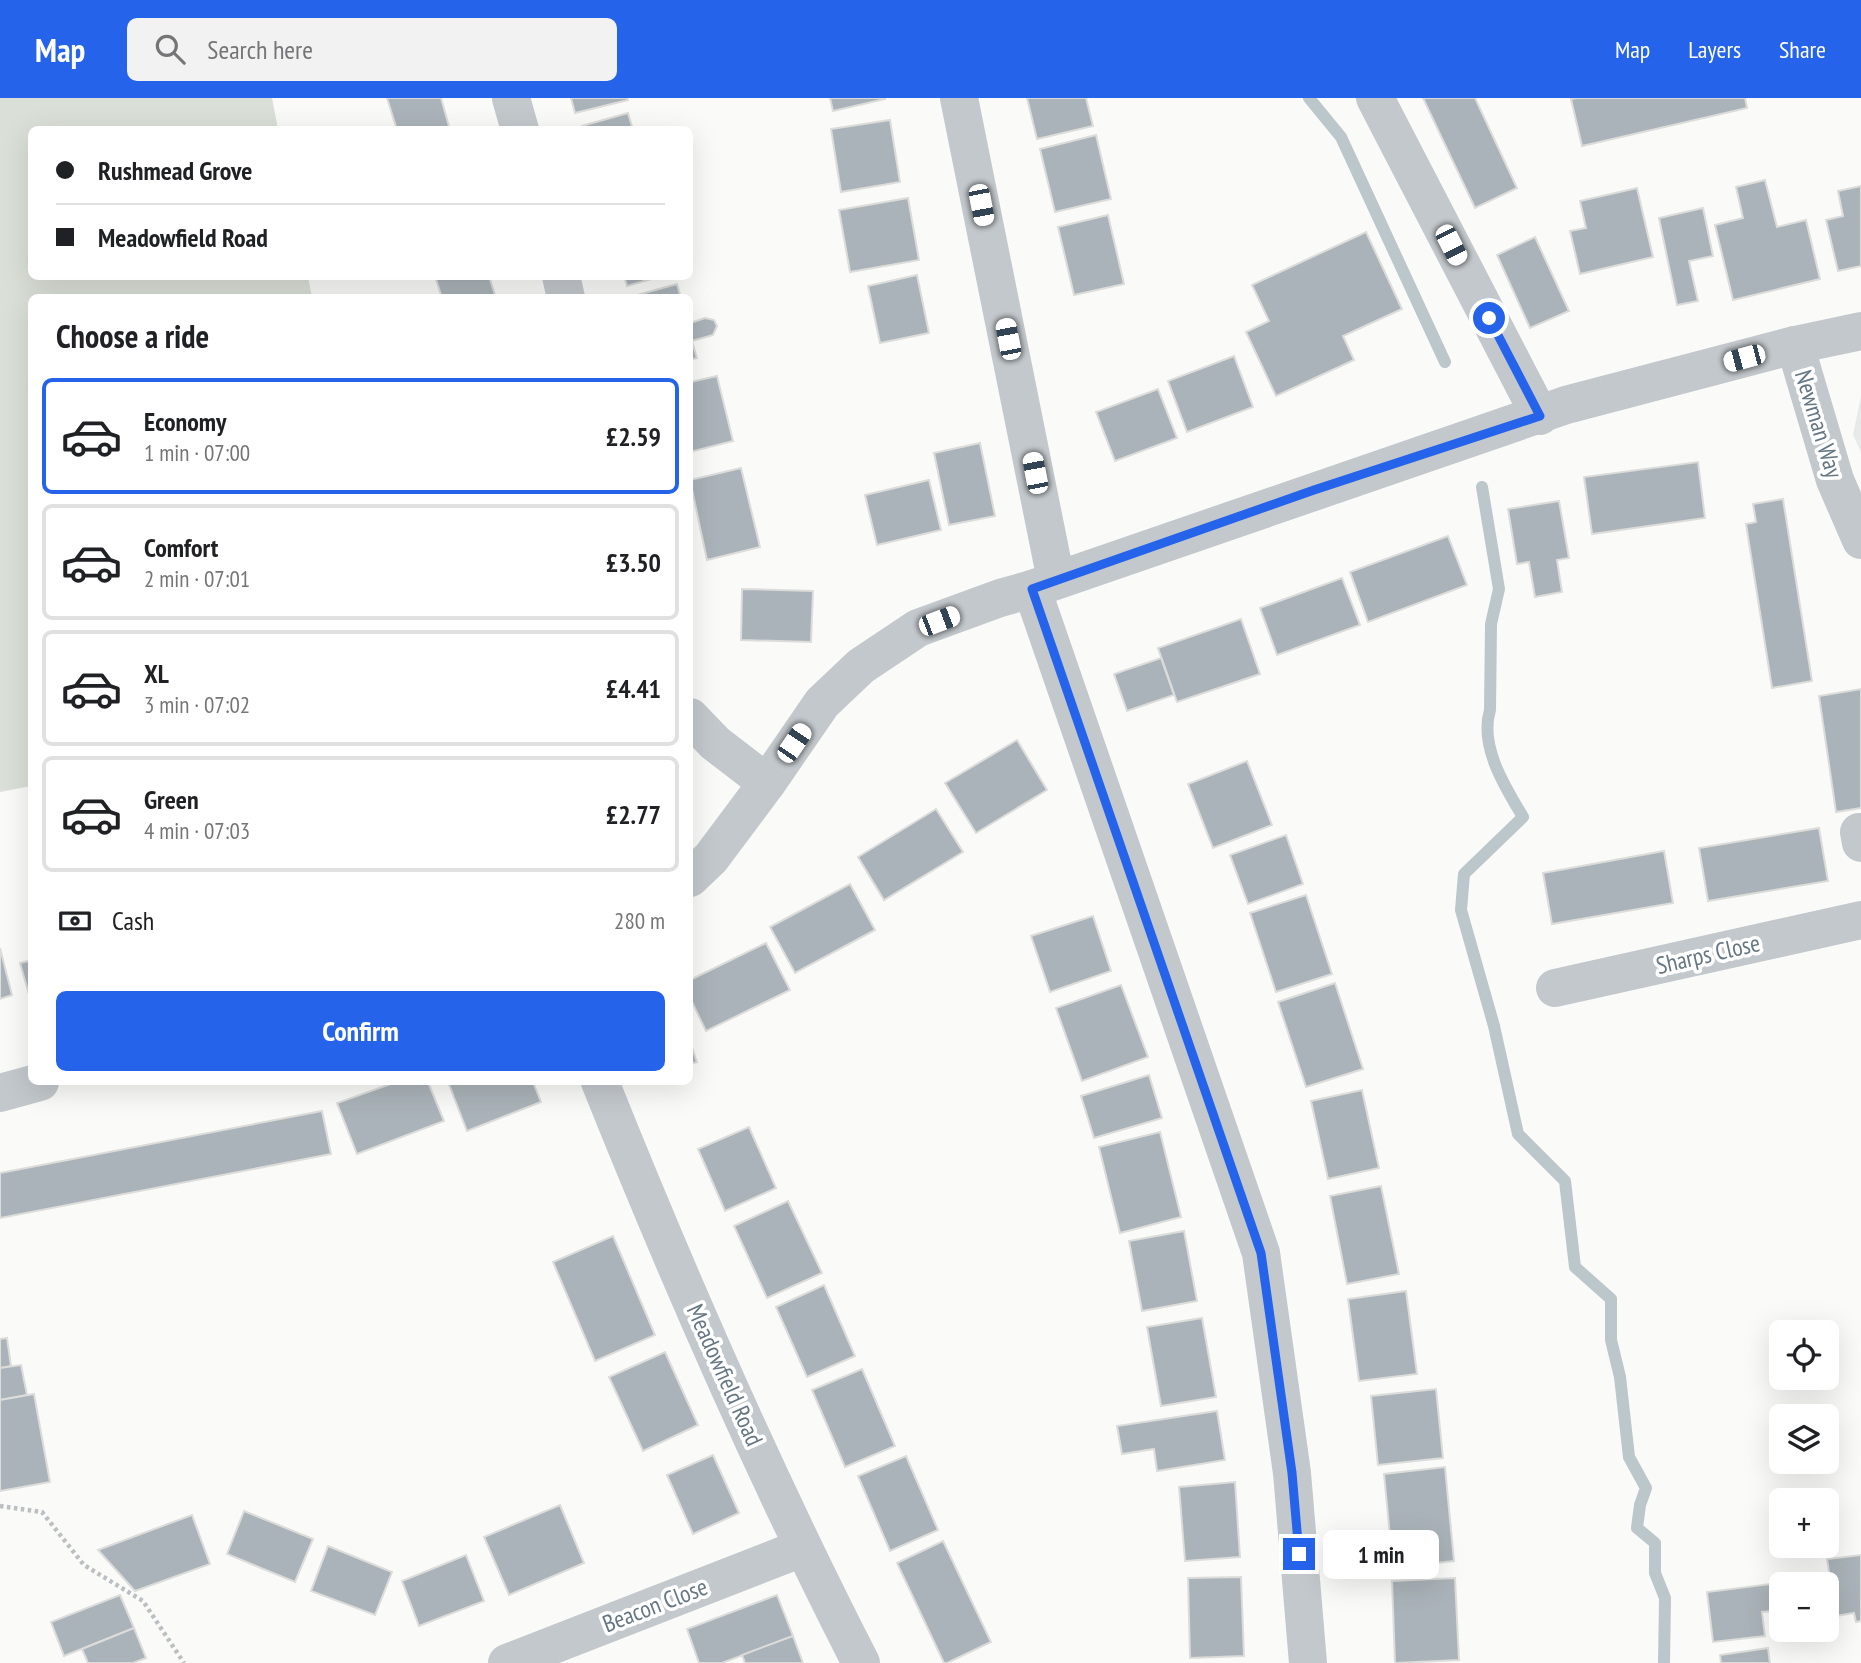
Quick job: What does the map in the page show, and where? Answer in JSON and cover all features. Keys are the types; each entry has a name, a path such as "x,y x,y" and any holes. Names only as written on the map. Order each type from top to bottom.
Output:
{"street":[{"path":"511,98 519,126"},
{"path":"959,98 1044,584 1261,1253 1292,1473 1308,1663"},
{"path":"1376,98 1540,416"},
{"path":"693,875 711,858 822,703 861,666 918,628 1000,597 1566,405 1795,345 1861,331"},
{"name":"Newman Way","path":"1795,345 1835,481 1861,540"},
{"path":"693,719 715,743 767,783"},
{"name":"Sharps Close","path":"1555,988 1861,920"},
{"path":"0,1093 29,1085"},
{"name":"Meadowfield Road","path":"601,1085 663,1238 802,1548 861,1663"},
{"name":"Beacon Close","path":"507,1663 802,1548"}],"path":[{"path":"0,1506 42,1512 84,1565 144,1601 184,1663"}],"shaded area":[{"path":"0,98 272,98 277,126 28,126 28,280 309,280 311,294 28,294 28,787 0,792"},
{"path":"1861,396 1861,452 1853,435"}],"building":[{"path":"387,98 441,98 449,126 396,126"},
{"path":"571,98 627,98 628,100 575,113"},
{"path":"830,98 885,98 885,99 833,111"},
{"path":"1027,98 1086,98 1093,126 1037,139"},
{"path":"1423,98 1475,98 1517,188 1475,208"},
{"path":"1745,98 1747,108 1582,146 1571,99"},
{"path":"628,113 632,126 582,126"},
{"path":"890,120 900,182 841,192 831,129"},
{"path":"1096,135 1111,199 1055,212 1040,149"},
{"path":"1765,180 1777,227 1806,220 1820,279 1733,300 1715,225 1743,218 1736,187"},
{"path":"1861,186 1861,266 1838,271 1826,220 1843,216 1838,191"},
{"path":"1637,188 1653,257 1580,274 1570,231 1586,228 1580,201"},
{"path":"908,198 919,260 850,272 839,210"},
{"path":"1703,208 1713,256 1689,261 1698,301 1677,305 1659,218"},
{"path":"1108,215 1124,284 1074,295 1058,227"},
{"path":"1366,232 1402,309 1343,336 1354,360 1276,396 1246,332 1269,321 1252,285"},
{"path":"1535,237 1569,311 1530,328 1497,255"},
{"path":"917,275 929,333 880,343 868,286"},
{"path":"436,280 490,280 495,294 441,294"},
{"path":"625,280 648,280 627,286"},
{"path":"677,284 680,294 641,294"},
{"path":"705,318 714,320 717,326 713,335 693,341 693,322"},
{"path":"1234,356 1253,407 1187,432 1168,381"},
{"path":"717,376 733,441 693,451 693,381"},
{"path":"1158,389 1177,438 1115,461 1096,412"},
{"path":"980,443 995,516 949,525 934,453"},
{"path":"1698,462 1705,518 1592,534 1584,477"},
{"path":"741,468 760,547 707,560 693,494 693,479"},
{"path":"929,480 941,530 877,545 865,495"},
{"path":"1783,499 1812,681 1772,688 1746,524 1756,522 1753,504"},
{"path":"1559,501 1569,558 1557,560 1562,592 1535,597 1529,562 1517,564 1508,509"},
{"path":"1448,536 1467,585 1368,622 1350,572"},
{"path":"1342,578 1360,625 1277,655 1260,608"},
{"path":"742,589 813,591 811,642 741,640"},
{"path":"1241,619 1260,674 1177,702 1158,648"},
{"path":"1161,658 1174,695 1127,711 1114,674"},
{"path":"1861,689 1861,808 1836,812 1819,696"},
{"path":"1017,740 1047,790 976,833 945,783"},
{"path":"1247,761 1272,825 1213,848 1188,784"},
{"path":"936,809 963,852 884,900 858,857"},
{"path":"1819,828 1828,881 1708,901 1699,848"},
{"path":"1286,835 1303,884 1248,904 1230,855"},
{"path":"1664,851 1673,903 1552,924 1543,873"},
{"path":"850,884 875,930 795,973 770,927"},
{"path":"1306,895 1332,974 1276,992 1250,913"},
{"path":"1093,916 1111,971 1050,992 1031,936"},
{"path":"766,943 790,990 706,1031 693,1004 693,979"},
{"path":"0,948 12,995 0,999"},
{"path":"28,961 28,991 20,963"},
{"path":"1335,983 1363,1069 1306,1087 1278,1002"},
{"path":"1121,985 1148,1057 1082,1081 1056,1008"},
{"path":"1149,1075 1162,1118 1094,1138 1081,1096"},
{"path":"388,1085 429,1085 444,1121 357,1154 337,1103"},
{"path":"449,1085 534,1085 541,1102 467,1131"},
{"path":"1362,1090 1379,1168 1328,1179 1311,1101"},
{"path":"322,1111 331,1154 0,1218 0,1173"},
{"path":"749,1127 776,1188 725,1211 698,1149"},
{"path":"1160,1132 1181,1217 1120,1233 1099,1147"},
{"path":"1381,1186 1399,1274 1347,1284 1330,1196"},
{"path":"788,1201 822,1273 767,1298 734,1226"},
{"path":"1184,1231 1197,1301 1142,1311 1129,1241"},
{"path":"613,1236 655,1335 595,1361 553,1262"},
{"path":"824,1285 855,1356 807,1377 776,1307"},
{"path":"1406,1291 1417,1374 1359,1381 1348,1299"},
{"path":"1202,1318 1216,1397 1161,1406 1147,1327"},
{"path":"7,1338 11,1366 0,1368 0,1339"},
{"path":"665,1352 698,1425 643,1451 609,1377"},
{"path":"21,1365 27,1395 0,1400 0,1368"},
{"path":"862,1369 895,1446 845,1467 812,1390"},
{"path":"1436,1389 1443,1458 1378,1465 1371,1396"},
{"path":"34,1394 50,1482 0,1491 0,1400"},
{"path":"1217,1411 1225,1460 1157,1471 1154,1449 1122,1454 1117,1426"},
{"path":"713,1455 739,1513 693,1534 667,1475"},
{"path":"906,1456 938,1530 890,1551 858,1476"},
{"path":"1445,1467 1454,1561 1393,1568 1384,1474"},
{"path":"1235,1482 1240,1557 1185,1561 1179,1487"},
{"path":"560,1505 584,1563 509,1595 484,1537"},
{"path":"244,1511 313,1539 295,1582 227,1554"},
{"path":"192,1515 210,1564 135,1591 98,1550"},
{"path":"943,1541 991,1642 947,1663 944,1663 897,1563"},
{"path":"328,1546 392,1572 375,1615 311,1591"},
{"path":"466,1555 484,1601 419,1626 402,1581"},
{"path":"1861,1555 1861,1621 1856,1622 1854,1613 1839,1616 1839,1572 1829,1572 1827,1559"},
{"path":"1241,1577 1244,1656 1190,1658 1188,1578"},
{"path":"1455,1578 1459,1660 1395,1663 1392,1581"},
{"path":"1769,1584 1769,1611 1762,1612 1765,1636 1713,1642 1707,1592"},
{"path":"120,1595 134,1628 64,1656 51,1622"},
{"path":"777,1595 793,1636 722,1663 699,1663 687,1629"},
{"path":"134,1628 146,1658 133,1663 88,1663 82,1649"},
{"path":"793,1636 803,1663 745,1663 742,1655"},
{"path":"1768,1648 1770,1663 1721,1663 1720,1655"}],"waterway":[{"path":"1309,98 1341,137 1445,362"},
{"path":"1482,487 1499,589 1491,624 1488,738 1496,766 1523,817 1464,874 1461,910 1494,1026 1518,1134 1565,1181 1575,1267 1611,1299 1611,1340 1620,1377 1629,1457 1646,1488 1640,1505 1637,1528 1655,1543 1655,1573 1665,1598 1664,1663"}],"route":[{"path":"1299,1554 1292,1473 1261,1253 1032,589 1314,490 1540,416 1489,318"}]}
